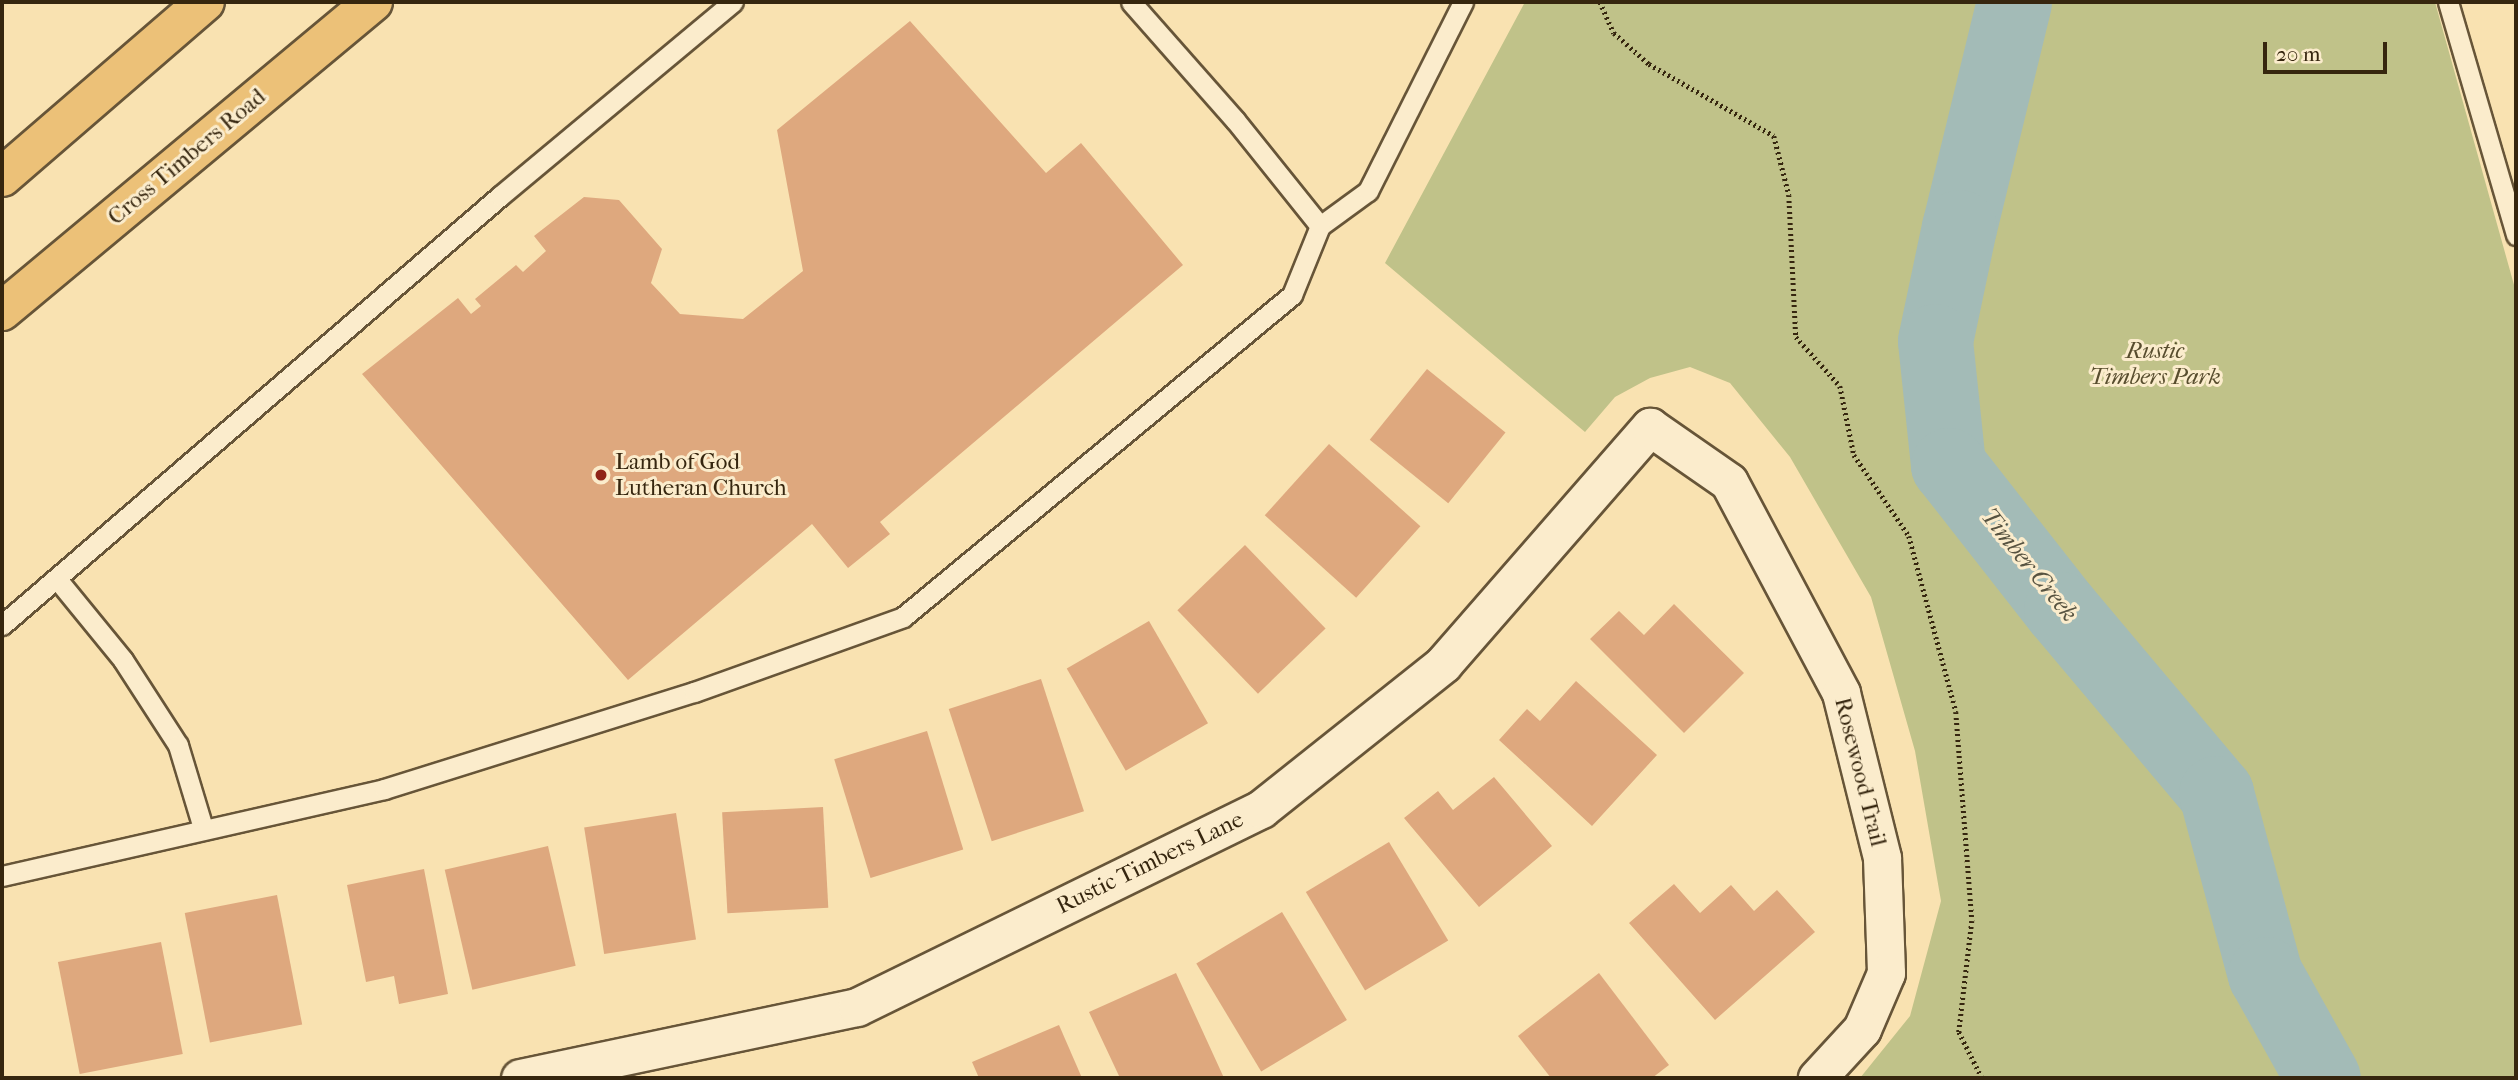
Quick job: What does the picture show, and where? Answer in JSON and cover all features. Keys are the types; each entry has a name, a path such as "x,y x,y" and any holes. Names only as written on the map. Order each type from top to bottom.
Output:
{"main road":[{"path":"2,177 205,2"},
{"name":"Cross Timbers Road","path":"2,312 373,2"}],"street":[{"name":"Rustic Timbers Lane","path":"520,1078 857,1007 1261,809 1443,664 1650,427"},
{"name":"Rosewood Trail","path":"1650,427 1729,482 1841,693 1882,858 1886,973 1862,1030 1816,1078"}],"lane":[{"path":"2,625 499,196 733,2"},
{"path":"1131,2 1235,120 1320,226"},
{"path":"2,876 203,828 384,789 694,692 903,617 1292,295 1320,226 1368,191 1463,2"},
{"path":"2448,2 2516,235"},
{"path":"57,579 123,660 178,746 203,828"}],"path":[{"path":"1600,2 1614,33 1649,64 1774,136 1789,195 1796,337 1840,386 1854,455 1909,536 1956,712 1972,921 1959,1031 1982,1078"}],"green space":[{"name":"Rustic Timbers Park","path":"1525,2 2435,2 2516,292 2516,1078 1860,1078 1910,1016 1941,901 1915,751 1871,597 1790,457 1730,383 1690,367 1650,378 1615,397 1585,432 1385,263"}],"building":[{"path":"910,21 1046,173 1081,143 1183,265 880,522 890,534 848,568 812,524 628,680 362,374 458,298 471,314 481,306 475,299 516,265 523,272 546,251 534,236 584,197 619,200 662,249 651,283 680,314 743,319 803,271 777,130"},
{"path":"1427,369 1505,433 1448,503 1370,440"},
{"path":"1329,444 1420,526 1356,598 1265,515"},
{"path":"1245,545 1326,628 1258,694 1177,610"},
{"path":"1674,604 1744,673 1684,733 1590,639 1619,611 1644,635"},
{"path":"1149,621 1208,723 1126,771 1067,668"},
{"path":"1041,679 1084,811 992,841 949,709"},
{"path":"1576,681 1657,755 1592,826 1499,740 1527,709 1540,721"},
{"path":"927,731 963,850 870,878 834,759"},
{"path":"1494,777 1552,846 1479,907 1404,818 1438,791 1453,810"},
{"path":"823,807 828,908 727,913 722,812"},
{"path":"676,813 696,939 604,954 584,828"},
{"path":"1389,842 1448,941 1365,991 1306,892"},
{"path":"548,846 576,966 472,990 445,870"},
{"path":"424,869 448,994 399,1004 394,976 366,982 347,885"},
{"path":"1674,884 1700,913 1731,885 1754,911 1777,890 1815,932 1715,1020 1629,923"},
{"path":"277,895 302,1025 210,1043 185,913"},
{"path":"1282,912 1347,1020 1261,1072 1196,964"},
{"path":"161,942 183,1054 80,1074 58,962"},
{"path":"1176,973 1224,1078 1120,1078 1089,1012"},
{"path":"1599,973 1669,1065 1652,1078 1551,1078 1518,1036"},
{"path":"1059,1025 1082,1078 979,1078 972,1062"}],"waterway":[{"name":"Timber Creek","path":"2014,2 1959,227 1935,341 1948,465 2061,609 2216,793 2265,974 2323,1078"}],"place":[{"name":"Lamb of God Lutheran Church","path":"601,475"}]}
